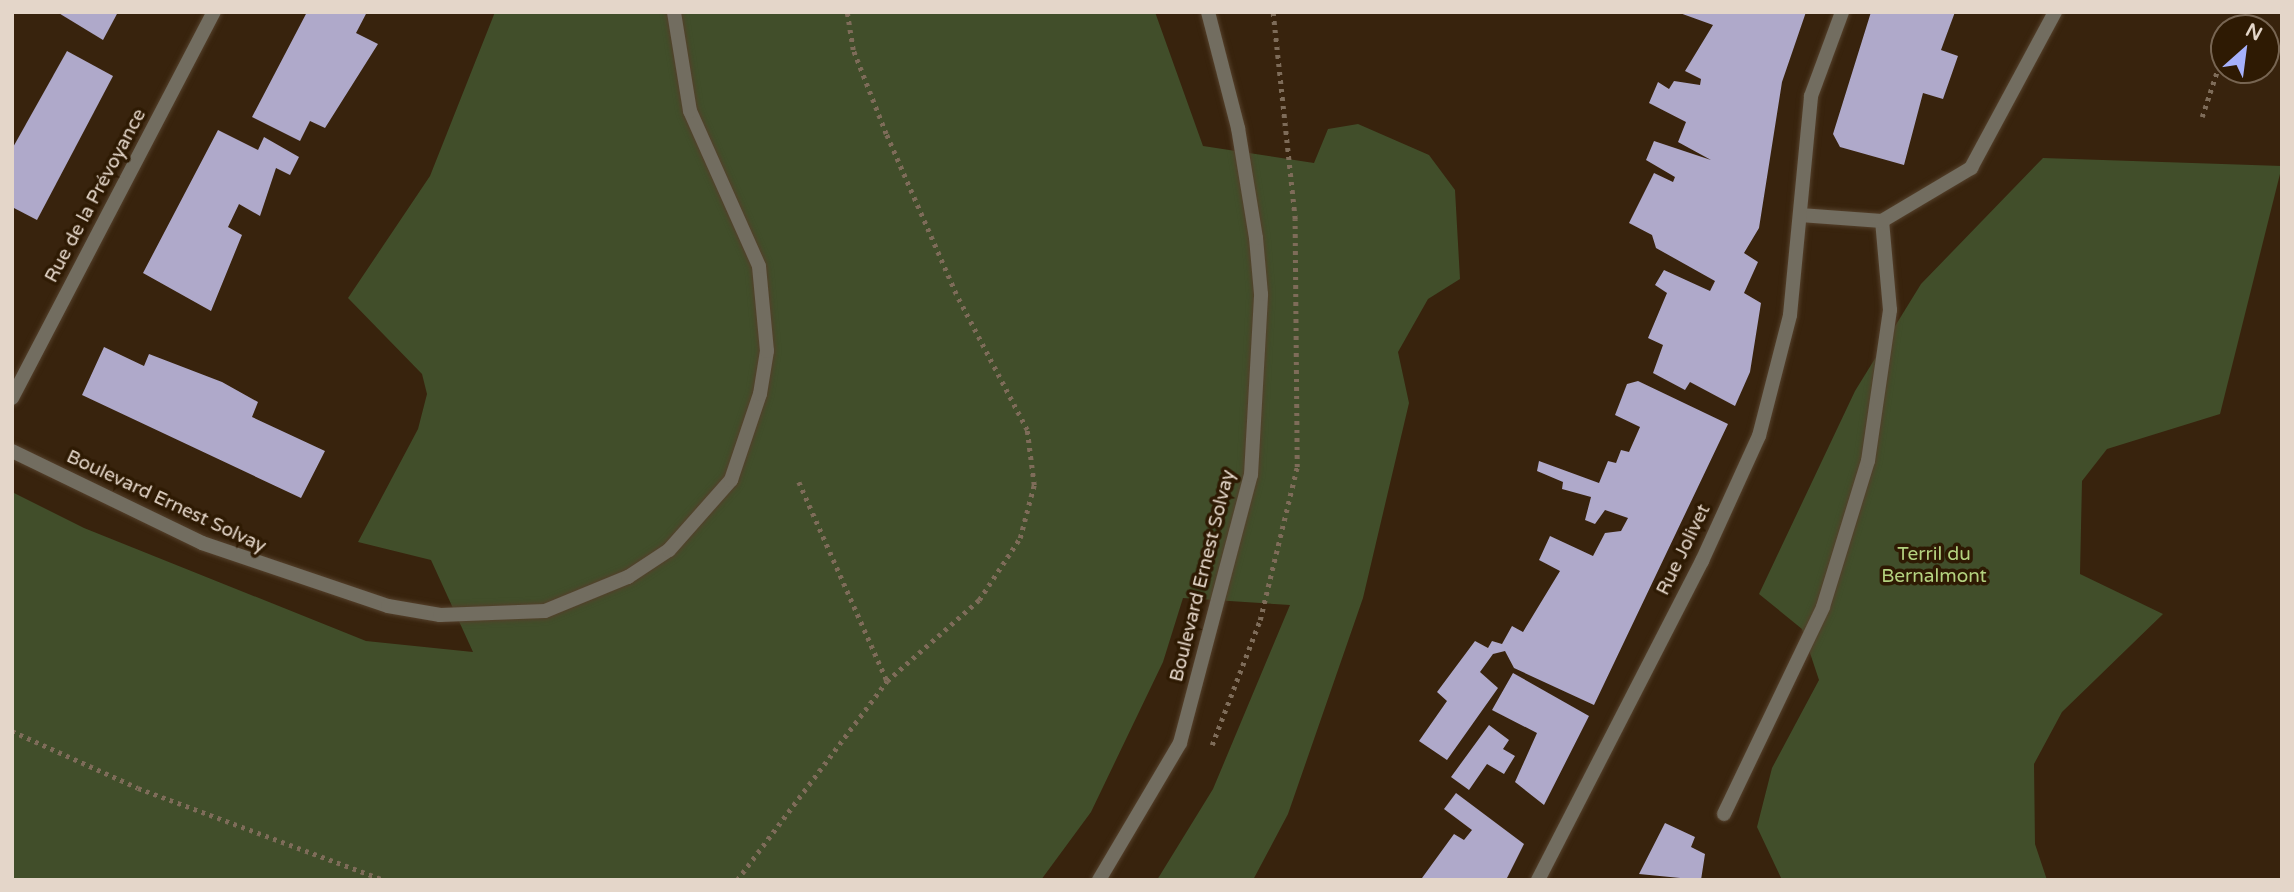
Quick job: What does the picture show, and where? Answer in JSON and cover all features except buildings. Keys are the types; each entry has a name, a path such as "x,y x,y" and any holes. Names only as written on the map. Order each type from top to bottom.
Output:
{"street":[{"name":"Rue de la Prévoyance","path":"12,398 214,12"},
{"name":"Boulevard Ernest Solvay","path":"12,451 202,543 388,606 440,615 545,611 628,577 669,550 731,480 761,394 767,351 759,266 690,111 674,12"},
{"name":"Boulevard Ernest Solvay","path":"1099,880 1180,743 1251,475 1261,294 1256,238 1238,128 1208,12"},
{"name":"Rue Jolivet","path":"1538,880 1702,561 1759,436 1790,315 1811,96 1842,12"},
{"path":"1800,215 1882,221 1971,168 2055,12"},
{"path":"1724,814 1823,607 1868,461 1890,310 1882,221"}],"path":[{"path":"737,880 887,681 979,600 1020,538 1034,485 1027,430 956,294 886,134 853,50 848,12"},
{"path":"2202,117 2213,84"},
{"path":"800,482 887,681"},
{"path":"12,731 138,788 384,880"}],"green space":[{"path":"495,12 1155,12 1203,146 1314,163 1328,129 1358,124 1429,155 1455,190 1460,279 1428,299 1398,352 1409,403 1363,598 1288,814 1253,880 1157,880 1213,789 1290,605 1183,598 1163,662 1091,812 1041,880 12,880 12,492 84,528 366,641 473,652 431,560 358,542 418,429 427,394 422,374 348,298 430,176"},
{"name":"Terril du Bernalmont","path":"2043,158 2282,166 2220,414 2107,449 2082,481 2080,574 2163,614 2062,712 2034,764 2035,844 2047,880 1782,880 1757,827 1772,768 1819,680 1802,629 1759,594 1855,391 1921,284"}]}
